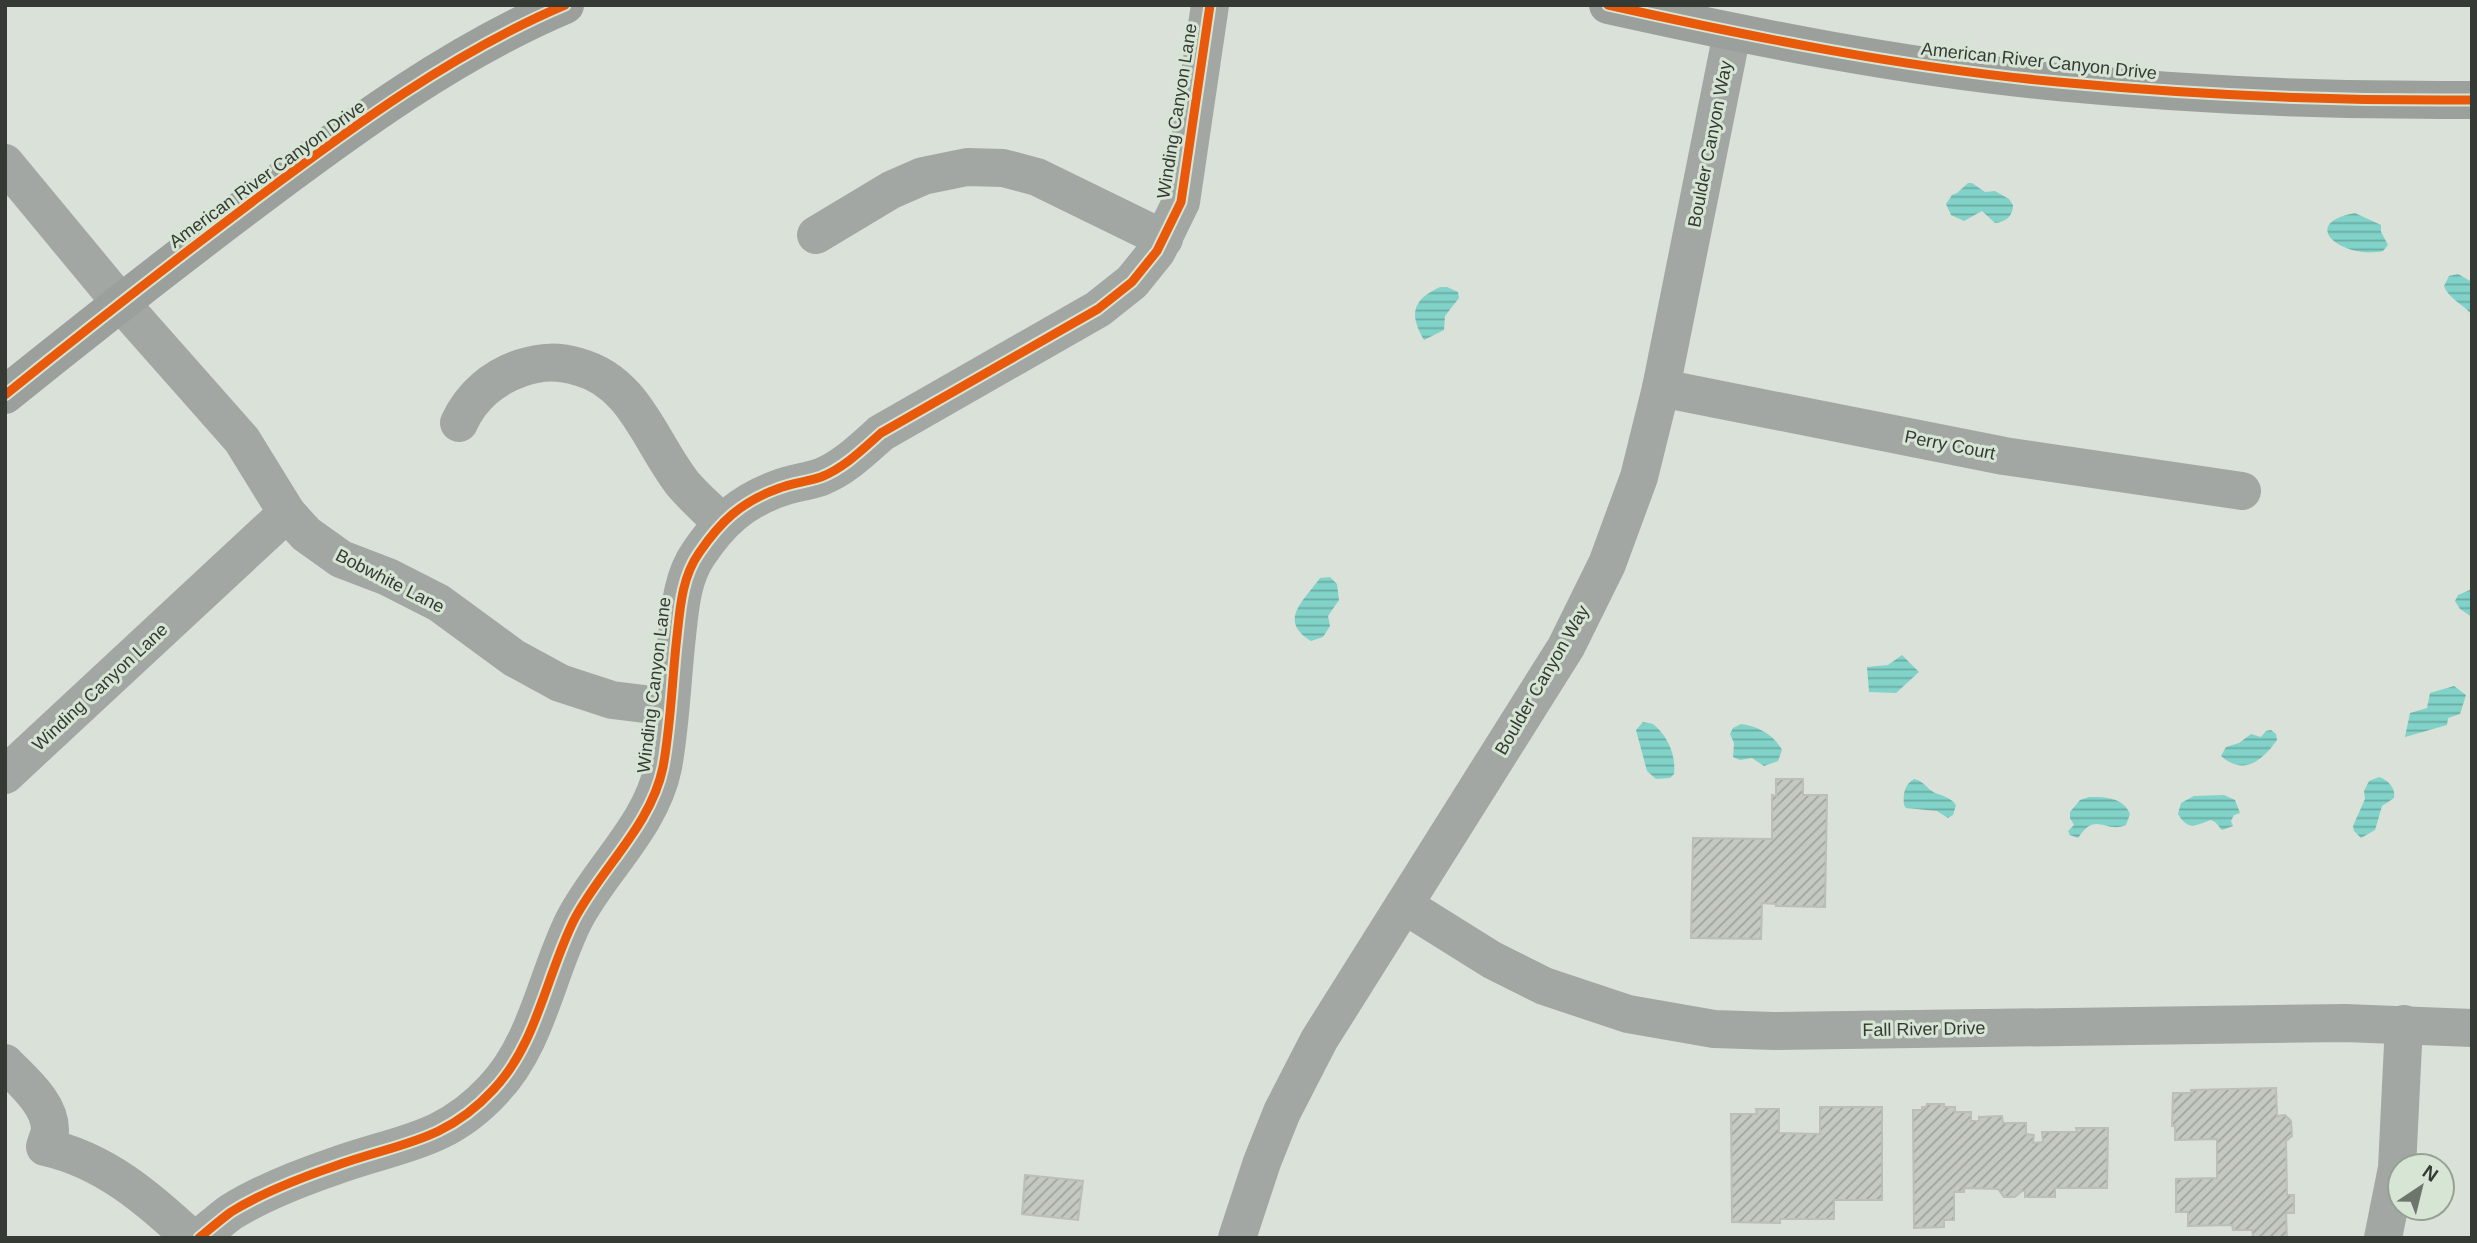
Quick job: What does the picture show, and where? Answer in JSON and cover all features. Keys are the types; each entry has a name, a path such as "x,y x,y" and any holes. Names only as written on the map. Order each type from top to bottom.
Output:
{"main road":[{"name":"American River Canyon Drive","path":"5,395 120,302 329,144 434,74 565,5"},
{"name":"American River Canyon Drive","path":"1608,5 1732,33 1937,67 2057,82 2237,96 2472,100"}],"street":[{"name":"Winding Canyon Lane","path":"199,1238 230,1213 279,1187 338,1165 414,1143 449,1127 495,1088 526,1044 551,972 575,919 600,877 636,829 650,805 662,768 682,591 696,557 721,522 746,503 777,489 823,476 853,458 881,433 1098,309 1132,282 1157,251 1181,202 1210,5"},
{"name":"Boulder Canyon Way","path":"1237,1238 1282,1112 1319,1040 1566,647 1607,564 1639,477 1661,388 1732,33"},
{"name":"Bobwhite Lane","path":"5,163 120,302 242,440 287,513 306,534 341,559 388,577 439,603 514,658 560,683 612,699 669,707"},
{"path":"816,235 891,190 923,176 967,167 1003,168 1037,177 1164,239"},
{"path":"459,423 480,392 506,373 538,363 562,362 592,370 614,384 634,404 653,439 684,485 721,522"},
{"name":"Perry Court","path":"1661,388 2004,456 2242,491"},
{"name":"Winding Canyon Lane","path":"5,775 287,513"},
{"name":"Fall River Drive","path":"1404,905 1492,960 1544,986 1628,1014 1714,1029 1774,1031 2345,1023 2472,1028"},
{"path":"2383,1238 2396,1168 2404,1024"},
{"path":"5,1063 46,1112 50,1131 45,1147 103,1169 144,1195 191,1238"}],"water":[{"path":"1968,183 1985,192 1995,191 2009,199 2013,209 2006,220 1995,223 1982,211 1964,221 1951,215 1946,204 1952,195"},
{"path":"2355,213 2381,225 2381,232 2388,245 2383,251 2354,250 2332,240 2328,232 2329,225 2338,218"},
{"path":"2458,274 2472,282 2472,315 2444,286 2449,276"},
{"path":"1440,287 1458,292 1459,298 1445,316 1444,330 1424,340 1416,323 1416,309 1424,297"},
{"path":"1330,577 1337,584 1339,600 1328,616 1330,626 1323,637 1311,641 1296,626 1297,611 1320,578"},
{"path":"2472,589 2472,617 2460,609 2455,601 2458,595"},
{"path":"1902,655 1919,672 1896,693 1869,692 1867,667 1888,665"},
{"path":"2454,686 2466,695 2460,714 2448,718 2447,725 2405,737 2410,713 2427,708 2430,693"},
{"path":"1643,722 1653,724 1670,746 1674,774 1670,778 1656,779 1647,771 1636,730"},
{"path":"1741,724 1759,729 1775,740 1782,750 1778,761 1764,766 1752,758 1740,760 1733,757 1734,743 1730,734 1733,728"},
{"path":"2271,730 2276,734 2277,740 2259,760 2237,765 2221,756 2226,747 2239,743 2251,734 2261,737"},
{"path":"2379,777 2391,785 2394,798 2382,806 2375,830 2361,838 2353,826 2365,799 2364,791 2369,781"},
{"path":"1914,779 1954,802 1956,805 1953,815 1948,818 1937,811 1906,808 1905,790"},
{"path":"2224,795 2235,800 2240,813 2234,815 2231,821 2233,826 2222,830 2211,820 2193,826 2182,820 2178,814 2181,803 2194,796"},
{"path":"2089,797 2107,798 2123,804 2130,814 2126,825 2090,825 2078,838 2070,835 2068,831 2074,825 2070,812 2080,800"}],"building":[{"path":"1776,779 1803,779 1803,795 1827,795 1825,907 1776,906 1762,903 1761,939 1691,938 1693,838 1772,839 1772,795 1776,796"},
{"path":"2276,1088 2277,1116 2285,1115 2291,1121 2292,1136 2286,1141 2287,1195 2294,1195 2294,1213 2286,1213 2287,1238 2253,1238 2252,1230 2233,1230 2232,1225 2188,1226 2188,1212 2176,1212 2176,1179 2217,1178 2217,1139 2175,1140 2175,1126 2172,1126 2173,1093 2192,1093 2191,1090"},
{"path":"1927,1104 1944,1104 1944,1107 1955,1107 1955,1112 1971,1112 1971,1121 1979,1121 1979,1117 2002,1116 2003,1123 2026,1123 2026,1134 2034,1135 2033,1143 2043,1142 2042,1132 2077,1132 2076,1128 2108,1128 2107,1188 2055,1188 2055,1197 2025,1197 2025,1191 2022,1191 2015,1197 2004,1197 1998,1189 1964,1188 1964,1192 1954,1192 1954,1220 1944,1220 1944,1227 1914,1228 1913,1110 1922,1110"},
{"path":"1820,1107 1882,1107 1882,1200 1834,1200 1834,1219 1780,1219 1780,1223 1732,1222 1731,1114 1757,1114 1756,1109 1779,1109 1779,1133 1820,1134"},
{"path":"1025,1175 1083,1181 1078,1220 1022,1214"}],"cycle path":[{"path":"5,395 193,247 367,118 483,45 565,5"},
{"path":"199,1238 231,1212 269,1192 358,1158 419,1139 457,1121 475,1108 508,1072 531,1031 574,920 637,828 657,788 668,734 681,604 685,582 693,562 723,523 742,507 764,494 821,477 838,469 881,433 1098,309 1132,282 1157,251 1181,202 1210,5"},
{"path":"1608,5 1832,51 2001,76 2213,94 2472,100"}]}
